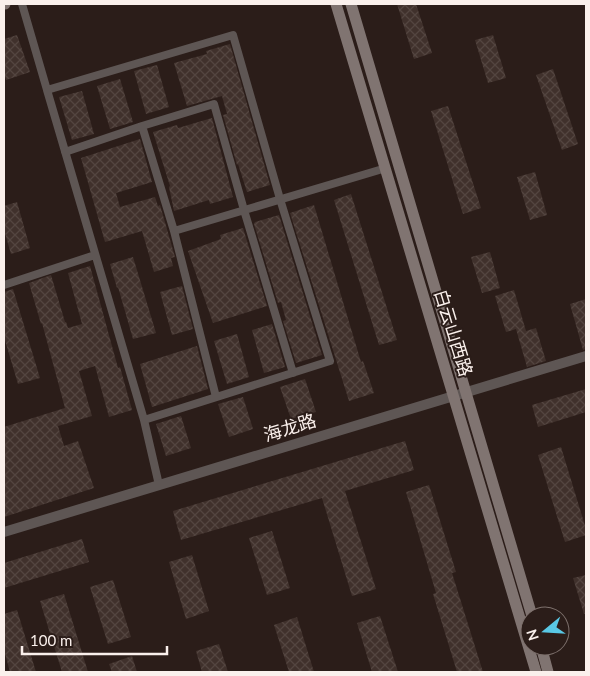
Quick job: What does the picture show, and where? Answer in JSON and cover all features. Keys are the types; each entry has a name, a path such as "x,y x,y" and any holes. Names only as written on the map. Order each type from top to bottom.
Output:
{"main road":[{"name":"白云山西路","path":"336,4 536,672"},
{"name":"白云山西路","path":"352,4 529,606"},
{"path":"544,656 548,672"}],"street":[{"path":"22,4 144,420 159,484"},
{"path":"47,90 233,35 280,199 330,361 144,420"},
{"path":"65,152 214,104 293,373"},
{"path":"142,126 174,232 216,397"},
{"path":"174,232 386,168"},
{"path":"4,285 95,255"},
{"name":"海龙路","path":"4,532 586,356"}],"building":[{"path":"397,4 416,4 432,53 414,59"},
{"path":"17,35 30,72 6,80 4,74 4,39"},
{"path":"493,35 506,78 488,83 475,40"},
{"path":"230,44 270,185 247,192 237,165 223,115 227,114 222,96 187,106 174,63 207,54 206,51"},
{"path":"157,65 169,107 146,114 134,71"},
{"path":"553,69 578,144 562,150 536,75"},
{"path":"120,79 133,122 110,129 97,86"},
{"path":"82,91 94,134 72,140 59,97"},
{"path":"448,106 481,208 463,214 431,111"},
{"path":"212,118 233,197 210,204 209,200 174,211 170,186 153,132 177,125 178,128"},
{"path":"140,139 152,182 116,193 120,207 155,197 158,206 160,205 175,257 171,258 173,266 154,272 142,231 105,242 81,158"},
{"path":"535,172 547,215 530,220 517,177"},
{"path":"351,194 397,340 379,345 334,200"},
{"path":"17,202 30,248 11,254 4,230 4,206"},
{"path":"314,205 361,362 363,361 374,393 349,401 290,213"},
{"path":"279,215 322,355 296,363 283,321 286,320 281,302 278,303 254,224 255,222"},
{"path":"243,228 267,306 213,323 188,251 221,239 220,235"},
{"path":"490,252 500,288 482,293 471,257"},
{"path":"133,257 156,333 133,339 110,264"},
{"path":"90,266 118,368 120,367 132,410 109,417 95,366 79,371 92,416 58,426 64,446 78,441 94,488 4,517 4,427 65,408 29,283 51,275 68,328 82,324 68,273"},
{"path":"182,286 193,329 172,335 160,292"},
{"path":"13,289 40,378 18,384 4,337 4,292"},
{"path":"514,290 526,331 536,328 546,361 527,367 516,329 506,332 495,296"},
{"path":"586,299 586,349 583,350 570,304"},
{"path":"272,324 285,367 264,373 252,330"},
{"path":"237,334 249,377 227,384 214,341"},
{"path":"197,346 208,389 152,407 140,364"},
{"path":"305,379 316,412 291,419 280,387"},
{"path":"586,389 586,412 538,427 532,405"},
{"path":"243,397 253,429 229,437 218,404"},
{"path":"181,416 191,448 166,456 156,424"},
{"path":"405,441 414,470 345,491 376,589 352,596 322,498 181,540 173,511"},
{"path":"561,447 586,529 586,535 565,542 538,455"},
{"path":"429,485 456,572 452,573 483,672 457,672 433,594 436,593 406,492"},
{"path":"272,531 290,588 267,595 249,538"},
{"path":"82,539 89,562 4,588 4,563"},
{"path":"192,555 209,611 186,619 169,562"},
{"path":"586,575 586,614 584,614 573,578"},
{"path":"113,580 131,637 108,644 90,587"},
{"path":"64,594 88,672 62,672 40,601"},
{"path":"17,610 36,672 10,672 4,650 4,614"},
{"path":"380,616 398,672 372,672 357,623"},
{"path":"297,617 314,672 289,672 274,625"},
{"path":"219,644 228,672 202,672 196,651"},
{"path":"132,656 137,672 112,672 109,664"}]}
